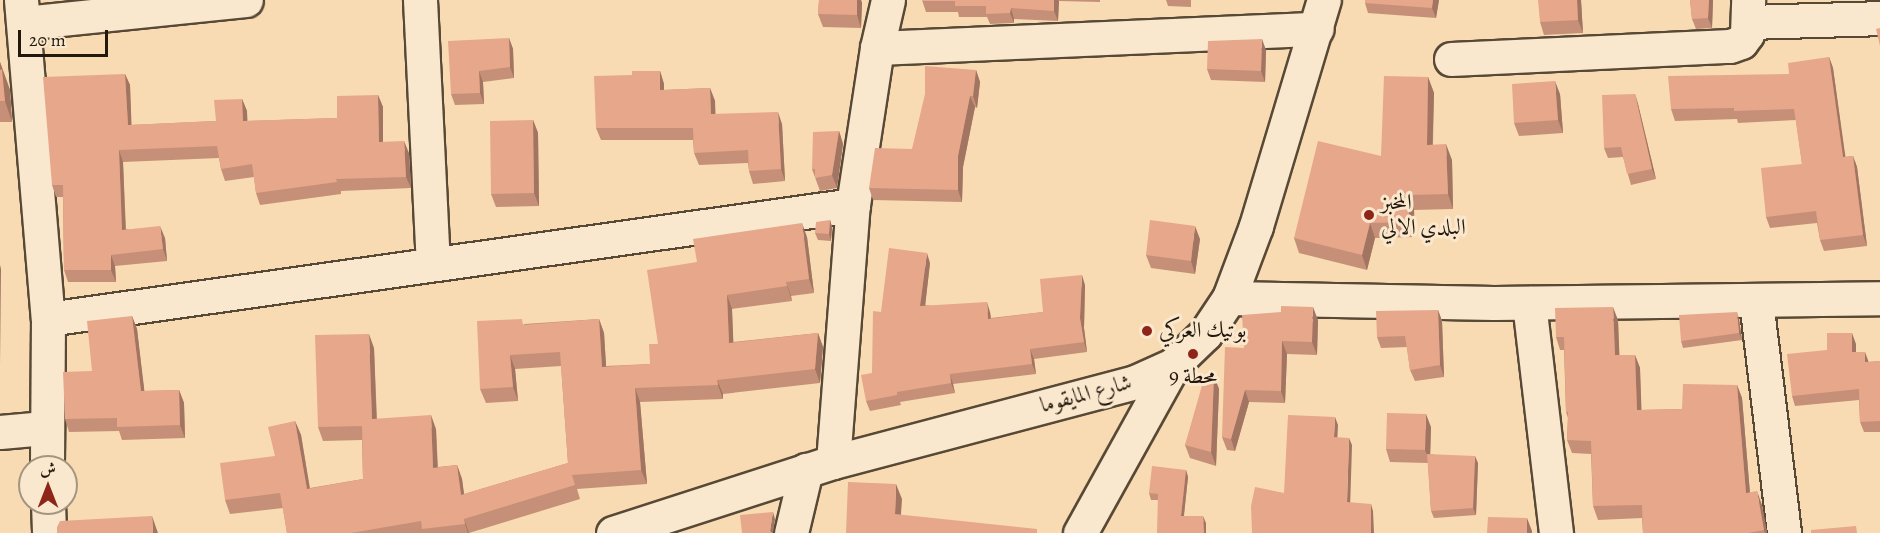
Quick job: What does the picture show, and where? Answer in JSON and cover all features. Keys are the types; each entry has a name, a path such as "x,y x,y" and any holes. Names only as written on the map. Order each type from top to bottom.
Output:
{"street":[{"path":"46,455 48,319 23,12 246,0"},
{"path":"420,0 433,264"},
{"path":"791,533 820,466 853,205 877,48 888,0"},
{"path":"1451,59 1730,46 1741,42 1747,34 1748,11 1880,18"},
{"path":"877,48 1321,14"},
{"name":"شارع المايقوما","path":"613,533 820,466 1135,382 1173,365 1205,334 1229,298 1256,226 1321,14"},
{"path":"48,319 853,205"},
{"path":"1229,298 1529,303 1880,298"},
{"path":"1756,301 1784,533"},
{"path":"1529,303 1556,533"},
{"path":"1080,533 1173,365"},
{"path":"0,432 45,428"},
{"path":"48,515 49,533"}],"building":[{"path":"819,0 857,0 857,15 818,14"},
{"path":"922,0 1054,0 1054,11 1011,8 1010,13 986,14 986,6 955,6 955,1"},
{"path":"1365,0 1433,0 1432,8 1365,3"},
{"path":"1538,0 1577,0 1578,20 1540,22"},
{"path":"1690,0 1709,0 1708,18 1692,19"},
{"path":"1880,28 1880,46 1876,29"},
{"path":"509,38 510,67 479,71 480,93 451,94 448,41"},
{"path":"1262,39 1261,71 1207,69 1208,41"},
{"path":"1829,57 1843,157 1853,156 1863,235 1820,240 1816,211 1766,217 1761,168 1802,164 1794,109 1734,111 1734,108 1671,109 1668,76 1789,74 1788,63"},
{"path":"925,66 976,70 973,96 970,96 958,156 958,190 869,188 875,148 912,149 925,94"},
{"path":"2,69 5,101 0,101 0,70"},
{"path":"632,71 660,71 660,90 710,88 711,114 778,112 781,169 749,171 748,150 694,153 693,128 596,128 594,76 632,75"},
{"path":"125,74 128,125 216,121 214,100 242,99 243,121 337,118 337,96 378,95 379,142 404,141 406,177 336,179 337,182 256,193 252,164 221,169 217,146 119,150 122,230 160,226 163,249 111,255 111,270 64,270 63,185 52,185 43,77"},
{"path":"1384,76 1428,77 1427,145 1446,144 1448,194 1409,195 1409,222 1370,223 1362,255 1294,238 1318,141 1381,156"},
{"path":"1555,81 1558,120 1514,123 1512,84"},
{"path":"1635,94 1652,169 1627,174 1621,147 1604,148 1602,95"},
{"path":"533,120 534,193 491,194 490,121"},
{"path":"839,131 832,175 815,178 815,169 812,169 813,132"},
{"path":"830,220 829,234 815,233 816,222"},
{"path":"1150,220 1195,226 1191,261 1146,255"},
{"path":"802,223 809,279 786,282 787,286 727,295 729,343 818,333 815,369 717,380 718,385 635,388 641,470 572,475 575,485 464,519 465,524 422,529 421,521 351,533 287,533 280,493 225,500 220,463 275,456 268,427 295,421 307,489 363,479 362,426 318,427 315,335 369,334 372,419 431,415 433,468 457,465 461,495 568,463 560,352 510,355 513,387 480,389 477,321 522,319 523,325 599,319 602,367 650,364 649,344 658,344 647,270 697,262 693,239"},
{"path":"889,248 927,253 920,306 987,302 988,319 1043,312 1040,279 1082,275 1080,318 1084,342 1030,349 1032,364 950,374 951,383 897,392 897,395 866,401 861,375 872,373 873,311 881,312"},
{"path":"1281,306 1313,307 1312,342 1282,341 1281,391 1245,390 1231,439 1222,437 1225,347 1244,348 1242,315 1281,312"},
{"path":"1613,307 1615,355 1635,355 1637,410 1682,409 1683,384 1737,385 1746,493 1757,491 1764,530 1748,533 1643,533 1642,505 1593,506 1591,441 1567,440 1568,412 1566,412 1564,337 1556,337 1555,308"},
{"path":"1438,310 1440,365 1410,370 1405,336 1377,337 1376,311"},
{"path":"1737,312 1739,333 1681,341 1679,315"},
{"path":"132,316 141,391 179,390 180,425 117,427 117,418 65,419 63,372 92,371 87,321"},
{"path":"1827,333 1852,333 1852,352 1865,352 1865,362 1880,361 1880,421 1860,422 1859,389 1792,396 1787,354 1827,350"},
{"path":"1205,375 1214,376 1211,452 1185,445"},
{"path":"1387,413 1426,414 1425,450 1386,449"},
{"path":"1288,415 1335,417 1334,437 1349,438 1347,502 1371,504 1371,533 1252,533 1251,506 1255,487 1284,493"},
{"path":"1427,454 1475,456 1473,508 1431,511"},
{"path":"1152,466 1186,470 1181,516 1203,516 1204,533 1157,533 1158,494 1149,493"},
{"path":"848,482 896,484 895,514 1037,529 1037,533 846,533"},
{"path":"773,512 770,531 772,533 742,533 740,515"},
{"path":"152,516 153,533 57,533 60,521"},
{"path":"1488,517 1527,518 1527,533 1487,533"},
{"path":"1856,526 1857,533 1811,533 1811,530"}],"place":[{"name":"المخبز البلدي الالي","path":"1369,215"},
{"name":"بوتيك العركي","path":"1147,331"},
{"name":"محطة 9","path":"1193,354"}]}
